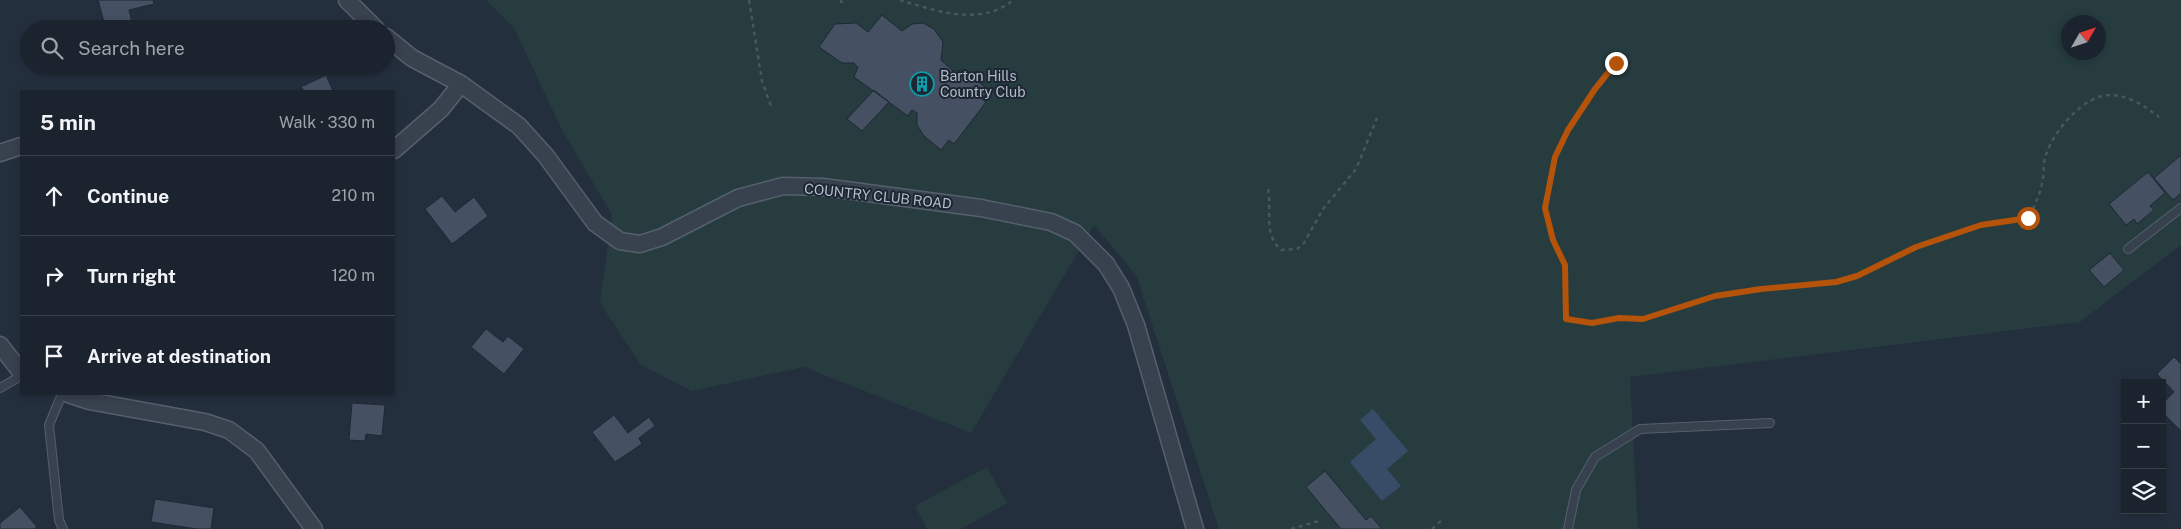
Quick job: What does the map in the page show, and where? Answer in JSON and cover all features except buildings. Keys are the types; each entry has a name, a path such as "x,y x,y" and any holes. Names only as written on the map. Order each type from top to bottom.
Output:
{"street":[{"path":"347,0 367,20"},
{"name":"COUNTRY CLUB ROAD","path":"395,44 412,58 461,84 518,126 546,156 595,223 620,241 640,244 662,237 738,198 783,186 823,187 981,208 1051,222 1075,233 1106,264 1121,288 1136,325 1195,529"},
{"path":"395,149 442,108 461,84"},
{"path":"0,153 20,146"},
{"path":"0,345 20,371"},
{"path":"71,395 88,401 205,422 229,430 257,451 314,529"}],"lane":[{"path":"2128,249 2181,208"},
{"path":"0,388 20,377"},
{"path":"62,395 50,425 59,520 63,529"},
{"path":"1568,529 1576,490 1595,456 1640,429 1770,422"}],"path":[{"path":"749,0 762,81 772,106"},
{"path":"841,0 841,2 847,0"},
{"path":"900,0 952,14 984,14 997,11 1013,0"},
{"path":"1616,63 1595,89 1568,130 1555,157 1545,208 1553,240 1565,265 1566,319 1592,323 1619,318 1643,319 1697,301 1736,293 1836,282 1857,276 1916,247 1981,225 2028,218 2038,200 2045,156 2056,134 2072,115 2085,104 2098,97 2109,95 2122,97 2140,104 2159,117"},
{"path":"1268,189 1270,200 1270,235 1273,243 1281,250 1297,248 1304,244 1323,209 1356,169 1376,118"},
{"path":"1432,529 1444,518"},
{"path":"1291,529 1319,521"}],"green space":[{"name":"Barton Hills Country Club","path":"486,0 2181,0 2181,245 2080,322 1630,377 1638,529 1219,529 1136,275 1094,225 971,433 804,367 692,391 641,365 600,303 612,215 561,128 514,28"},
{"path":"987,467 1007,503 961,529 927,529 915,506"}],"water":[{"path":"1373,409 1408,451 1387,469 1401,486 1382,501 1350,462 1376,439 1360,420"}],"place":[{"name":"Barton Hills Country Club","path":"922,84"}],"route":[{"path":"1616,63 1595,89 1568,130 1555,157 1545,208 1553,240 1565,265 1566,319 1592,323 1619,318 1643,319 1715,296 1761,289 1836,282 1857,276 1916,247 1981,225 2028,218"}]}
